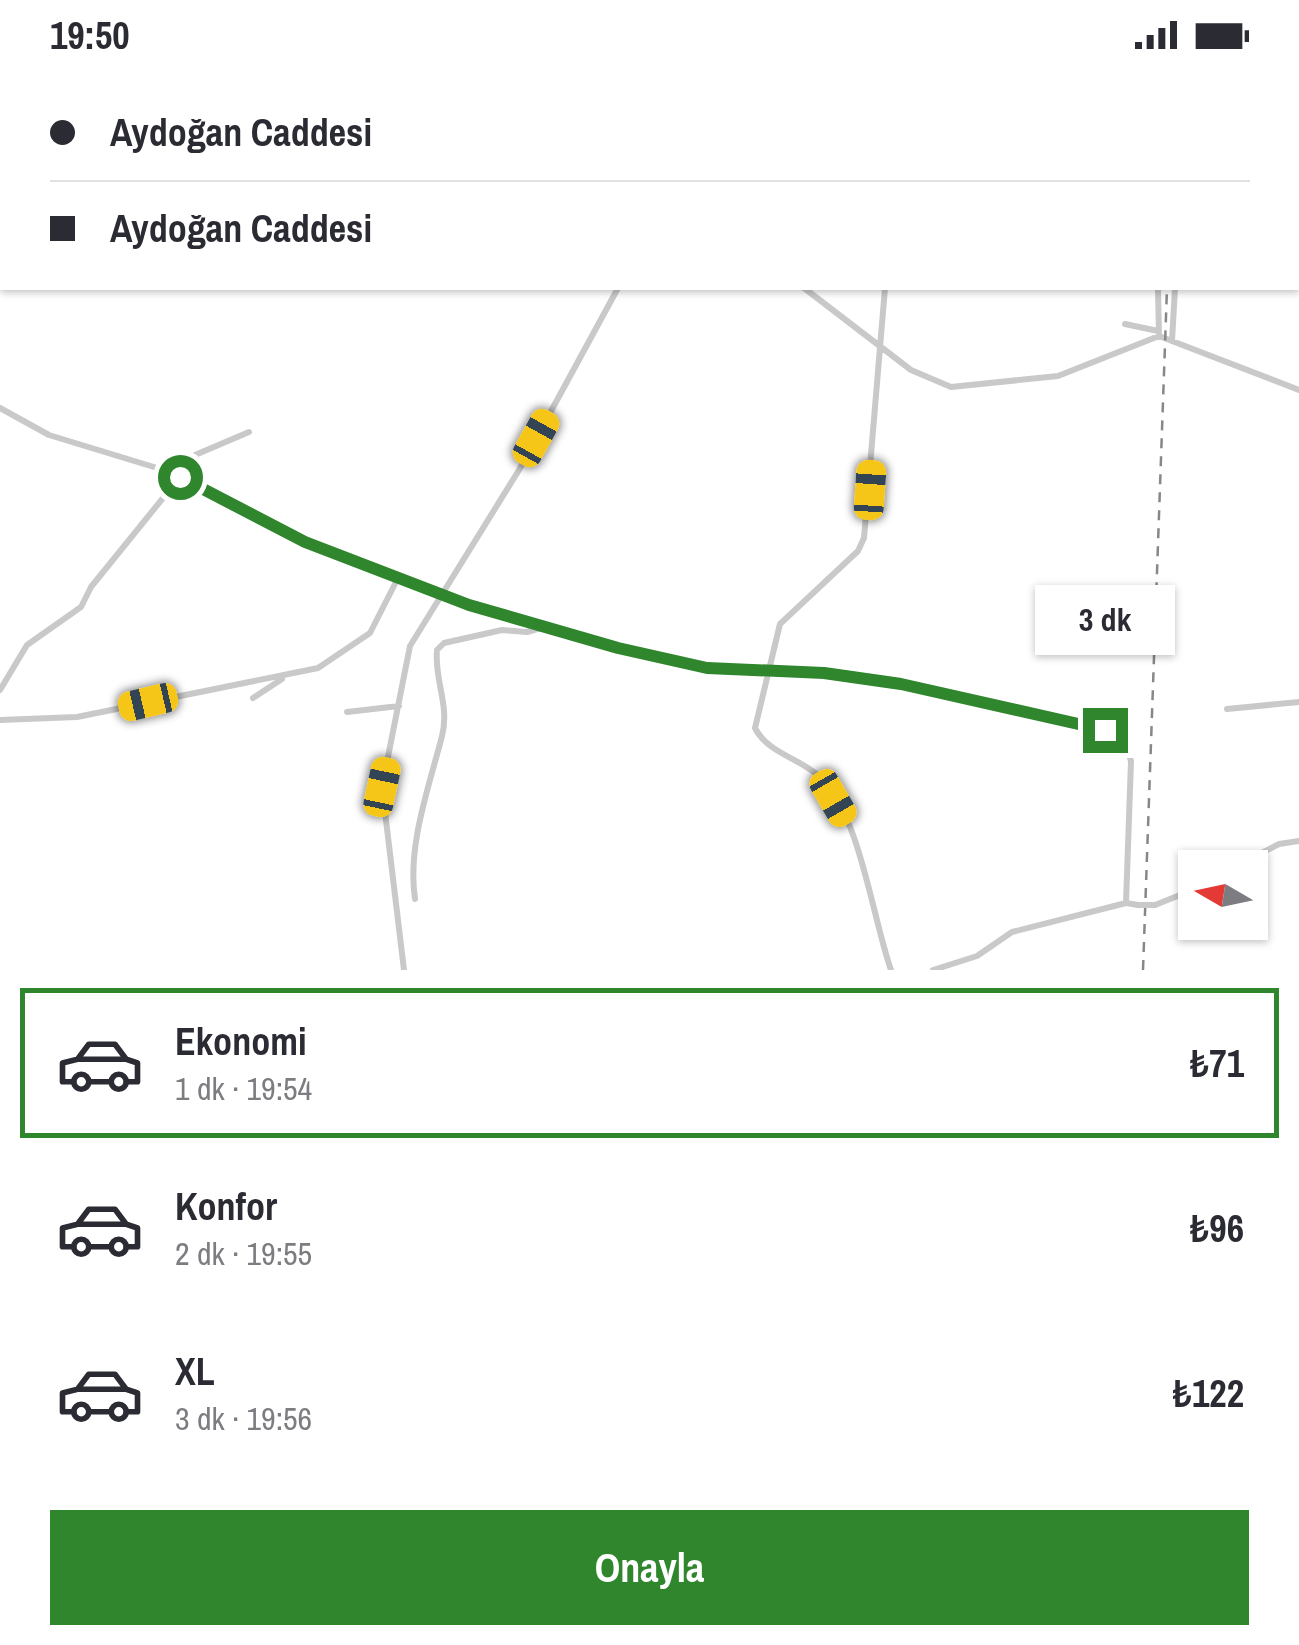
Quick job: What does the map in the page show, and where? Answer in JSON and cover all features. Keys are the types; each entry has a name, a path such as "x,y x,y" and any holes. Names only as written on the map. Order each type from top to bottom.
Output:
{"street":[{"path":"404,970 382,787 410,646 519,470 617,290"},
{"path":"807,290 911,370 951,387 1058,376 1158,334"},
{"path":"885,290 864,538 858,552 780,624 755,728 767,745 823,780 843,816 891,970"},
{"path":"1158,290 1158,334"},
{"path":"1172,341 1174,290"},
{"path":"1126,324 1299,390"},
{"path":"0,408 50,435 180,477 305,542 546,627 707,668 824,673 937,691 1105,730 1125,743 1131,761 1126,904"},
{"path":"0,690 27,645 81,607 91,587 180,477 188,458 248,432"},
{"path":"0,720 77,717 318,668 370,633 399,576"},
{"path":"415,899 412,874 442,735 446,694 436,650 444,644 502,630 527,632 546,627"},
{"path":"254,698 282,678"},
{"path":"1227,709 1299,702"},
{"path":"347,712 399,706"},
{"path":"1268,852 1297,838"},
{"path":"933,970 977,956 1012,932 1126,904 1155,905 1178,896"}],"railway":[{"path":"1143,970 1167,290"}],"route":[{"path":"180,477 305,542 469,605 618,648 707,668 824,673 901,684 1105,730"}]}
